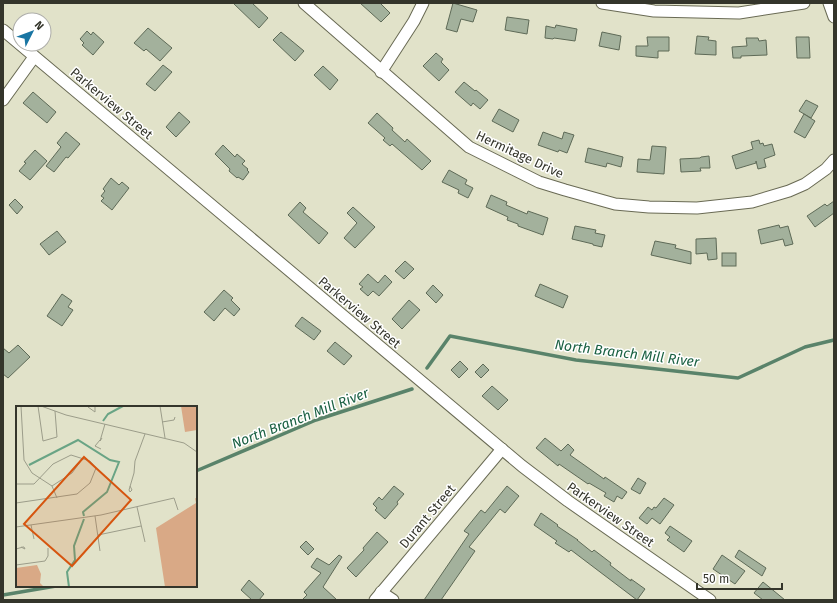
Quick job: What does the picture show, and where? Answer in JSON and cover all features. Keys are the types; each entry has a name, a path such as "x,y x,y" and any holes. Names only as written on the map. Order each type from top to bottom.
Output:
{"street":[{"name":"Hermitage Drive","path":"304,3 381,72 469,147 539,182 565,190 615,204 649,207 697,208 752,202 789,191 805,184 826,169 834,160"},
{"path":"381,72 414,21 423,3"},
{"path":"602,3 654,11 739,13 804,3"},
{"path":"829,3 834,17"},
{"name":"Parkerview Street","path":"3,30 502,449 568,501 710,600"},
{"path":"3,100 34,57"},
{"name":"Durant Street","path":"378,596 502,449"},
{"path":"378,596 393,600"}],"building":[{"path":"233,3 252,3 268,18 259,28"},
{"path":"360,3 380,3 390,13 381,22"},
{"path":"453,3 477,10 473,22 461,19 457,32 446,29"},
{"path":"507,17 529,20 527,34 505,30"},
{"path":"556,25 577,29 575,41 545,38 546,26 555,28"},
{"path":"148,28 172,48 160,61 146,49 144,51 134,43"},
{"path":"87,31 91,35 93,32 104,42 93,55 82,45 84,43 80,39"},
{"path":"281,32 304,51 295,61 273,40"},
{"path":"602,32 621,36 619,50 599,46"},
{"path":"697,36 709,37 708,40 716,41 716,55 695,54"},
{"path":"647,37 669,37 669,51 658,51 658,58 636,56 636,46 648,46"},
{"path":"796,37 809,37 810,58 797,58"},
{"path":"746,38 758,38 759,41 766,40 767,55 741,56 741,58 733,58 732,47 747,46"},
{"path":"436,53 443,59 441,62 449,70 439,81 423,66"},
{"path":"163,65 172,72 155,91 146,84"},
{"path":"323,66 338,80 330,90 314,75"},
{"path":"464,82 488,100 480,109 473,103 471,106 455,92"},
{"path":"33,92 56,112 47,123 23,103"},
{"path":"806,100 818,106 811,118 799,111"},
{"path":"499,109 519,120 513,132 492,121"},
{"path":"179,112 190,122 176,137 166,127"},
{"path":"377,113 405,142 407,139 431,161 422,170 392,144 390,146 383,140 385,138 368,123"},
{"path":"804,114 815,121 805,138 794,132"},
{"path":"66,132 80,144 68,158 66,157 54,172 46,166 61,147 57,143"},
{"path":"543,132 562,139 564,132 574,135 567,153 559,150 558,152 538,145"},
{"path":"759,140 760,144 763,143 764,146 772,144 775,155 764,159 766,167 758,169 756,161 756,163 736,169 732,156 753,149 751,142"},
{"path":"223,145 235,157 237,154 245,161 242,164 248,169 247,170 249,172 243,180 238,177 237,178 229,171 230,169 215,154"},
{"path":"652,146 666,147 664,174 637,172 638,159 650,160"},
{"path":"588,148 623,157 621,167 607,163 606,167 585,162"},
{"path":"35,150 47,161 30,180 19,171 26,163 24,162"},
{"path":"709,156 710,168 700,168 701,171 681,172 680,159"},
{"path":"449,170 467,180 465,184 473,188 468,198 458,193 459,190 442,182"},
{"path":"111,178 119,185 122,182 129,188 112,210 101,201 104,198 101,196 105,191 103,189"},
{"path":"491,195 507,202 506,205 527,214 528,211 548,218 543,235 518,226 518,224 507,220 508,217 486,207"},
{"path":"15,199 23,207 17,214 9,205"},
{"path":"834,201 834,213 815,227 807,216 825,204 827,206"},
{"path":"300,202 306,208 303,212 328,233 319,244 288,215"},
{"path":"353,207 375,227 355,248 344,238 357,223 347,213"},
{"path":"779,225 780,228 788,226 793,244 785,246 783,239 761,244 758,230"},
{"path":"575,226 596,230 595,233 605,235 602,247 572,239"},
{"path":"57,231 66,242 49,255 40,244"},
{"path":"716,238 717,259 708,260 707,253 696,254 696,239"},
{"path":"655,241 676,245 675,248 691,252 691,264 651,255"},
{"path":"722,253 736,253 736,266 722,266"},
{"path":"405,261 414,269 404,279 395,271"},
{"path":"368,274 378,283 385,275 392,282 379,296 373,291 368,296 360,289 363,287 359,284"},
{"path":"540,284 568,296 563,308 535,296"},
{"path":"433,285 443,295 436,303 426,293"},
{"path":"224,290 233,298 231,300 240,309 234,316 225,308 214,321 204,312"},
{"path":"62,294 72,301 68,307 73,310 62,326 47,316"},
{"path":"409,300 420,310 402,329 392,319"},
{"path":"302,317 321,331 314,340 295,326"},
{"path":"335,342 352,356 344,365 327,351"},
{"path":"18,345 30,357 8,378 3,374 3,348 9,353"},
{"path":"460,361 468,369 459,378 451,370"},
{"path":"483,364 489,370 481,378 475,372"},
{"path":"492,386 508,400 498,410 482,396"},
{"path":"545,438 561,451 568,444 574,450 570,455 604,479 605,477 627,492 622,499 617,496 614,502 604,496 606,493 589,483 588,484 559,464 558,466 536,448"},
{"path":"638,478 646,483 640,494 631,489"},
{"path":"394,486 404,494 397,502 398,504 385,519 375,510 377,508 373,504 379,497 382,500"},
{"path":"507,486 519,496 505,513 500,509 469,547 475,551 441,600 424,600 469,534 464,531 481,510 485,513"},
{"path":"664,498 674,505 660,524 652,518 647,524 639,518 648,507 652,510 654,507 656,508"},
{"path":"541,513 592,552 594,550 611,563 610,565 631,581 631,579 645,589 637,600 571,550 569,552 555,543 557,541 534,525"},
{"path":"670,526 692,541 684,552 667,540 670,537 665,533"},
{"path":"377,532 388,542 356,577 347,568 364,550 363,548"},
{"path":"306,541 314,549 308,555 300,547"},
{"path":"739,550 766,568 762,576 735,557"},
{"path":"339,555 342,557 323,587 337,600 302,600 307,595 304,592 321,573 311,567 317,558 329,565"},
{"path":"722,555 745,571 735,584 713,569"},
{"path":"249,580 264,594 259,600 252,600 241,590"},
{"path":"763,582 785,600 763,600 754,593"}],"waterway":[{"name":"North Branch Mill River","path":"427,368 450,336 576,360 738,378 805,347 834,340"},
{"name":"North Branch Mill River","path":"197,471 316,420 412,389"},
{"name":"North Branch Mill River","path":"3,595 50,587"}]}
